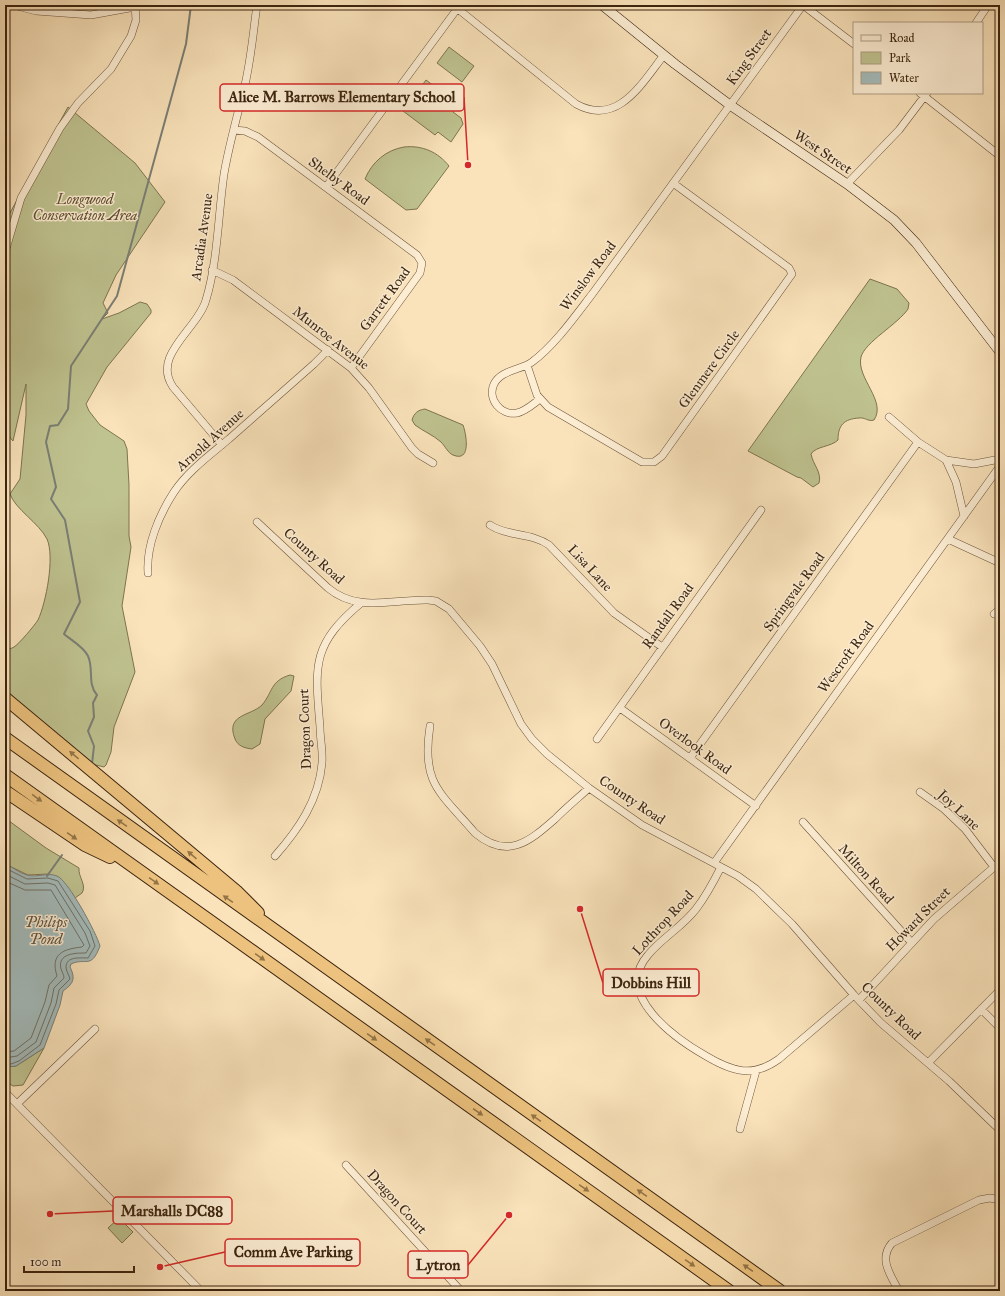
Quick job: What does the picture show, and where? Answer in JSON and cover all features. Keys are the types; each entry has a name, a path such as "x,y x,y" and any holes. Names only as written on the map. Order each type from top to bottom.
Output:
{"highway":[{"path":"5,698 236,891 283,938"},
{"path":"5,738 283,938 780,1291"},
{"path":"5,775 730,1291"},
{"path":"5,791 85,845 140,872"}],"main road":[{"name":"West Street","path":"602,5 664,55 730,105 847,184 885,212 910,235 1000,352"}],"street":[{"name":"Arcadia Avenue","path":"222,445 173,387 166,371 170,354 203,307 212,270 224,174 249,66 257,5"},
{"path":"803,5 853,43"},
{"name":"King Street","path":"730,105 803,5"},
{"path":"977,22 988,5"},
{"path":"5,252 17,208 27,187 67,117 111,70 126,47 134,28 135,6 92,15 36,11 21,8"},
{"path":"326,187 455,7 576,104 587,109 608,110 624,102 633,94 664,55"},
{"path":"847,184 899,130 924,94 1000,156"},
{"name":"Winslow Road","path":"540,399 522,412 513,414 504,411 494,401 492,389 497,379 506,373 527,366 542,353 568,324 730,105"},
{"name":"Shelby Road","path":"234,130 245,131 258,137 417,255 422,263"},
{"name":"Glenmere Circle","path":"527,366 540,399 554,412 645,463 654,462 662,456 791,277 792,272 789,268 673,183"},
{"name":"Garrett Road","path":"351,368 420,273 422,263"},
{"name":"Munroe Avenue","path":"212,270 233,280 351,368 376,396 412,448 418,454 433,463"},
{"name":"Arnold Avenue","path":"148,573 149,548 170,500 185,479 328,350"},
{"path":"889,417 918,442 946,460 974,464 1000,459"},
{"name":"Springvale Road","path":"690,758 918,442"},
{"path":"946,460 956,482 964,516"},
{"name":"Wescroft Road","path":"718,865 756,806 1000,466"},
{"name":"Randall Road","path":"597,739 761,510"},
{"name":"County Road","path":"257,522 334,593 348,600 361,603 428,600 443,604 449,609 486,655 527,732 547,754 589,788 648,828 746,881 764,896 804,937 857,998 1000,1130"},
{"name":"Lisa Lane","path":"490,525 499,531 535,538 549,545 614,612 662,647"},
{"path":"948,539 1000,563"},
{"name":"Dragon Court","path":"275,856 304,818 321,771 322,755 317,679 320,655 326,639 361,603"},
{"path":"994,614 1000,610"},
{"name":"Overlook Road","path":"620,708 756,806"},
{"path":"430,726 427,759 434,784 475,833 481,838 496,845 510,847 531,840 589,788"},
{"name":"Joy Lane","path":"920,792 944,809 965,829 994,867"},
{"name":"Milton Road","path":"802,822 911,942"},
{"name":"Howard Street","path":"857,998 946,907 1000,862"},
{"name":"Lothrop Road","path":"718,865 697,908 648,955 638,971 638,986 644,1002 662,1024 686,1043 727,1067 740,1071 756,1071 772,1065 857,998"},
{"path":"928,1063 1000,990"},
{"path":"981,1009 1000,1028"},
{"path":"18,1103 95,1030"},
{"path":"740,1129 756,1071"},
{"path":"5,1092 18,1103 201,1291"},
{"name":"Dragon Court","path":"346,1165 461,1291"},
{"path":"899,1291 885,1261 886,1252 892,1243 979,1200 990,1198 1000,1200"}],"green space":[{"path":"449,47 474,66 462,82 437,63"},
{"path":"426,80 458,104 453,112 461,118 463,124 451,142 438,132 435,135 403,111"},
{"name":"Longwood Conservation Area","path":"68,107 135,163 165,202 116,275 103,303 108,313 102,319 119,313 140,302 147,304 151,310 151,313 107,367 86,404 89,411 100,425 124,441 127,449 129,485 129,536 131,547 122,606 135,672 114,727 111,752 104,767 92,764 5,702 5,649 12,648 16,645 38,620 44,603 50,568 50,557 47,539 39,527 17,505 10,494 20,479 26,415 26,384 13,441 5,432 5,222"},
{"path":"404,147 417,147 429,150 445,161 449,166 417,209 406,210 365,179 372,167 380,158 391,151"},
{"path":"870,279 897,289 909,303 908,309 897,321 869,345 861,357 863,373 877,405 877,413 874,420 861,418 846,421 839,430 838,440 832,444 813,451 811,454 820,479 819,483 813,487 801,478 748,451"},
{"path":"425,409 463,425 466,446 463,455 459,456 451,454 441,442 415,425 412,420 414,415 418,411"},
{"path":"290,675 294,676 291,691 265,719 260,744 252,749 240,745 235,739 233,731 233,725 236,720 262,705 275,684 284,677"},
{"path":"5,818 46,848 79,868 84,887 82,893 75,898 60,878 48,874 28,875 5,864"},
{"path":"44,1048 23,1085 13,1086 5,1081 5,1067 16,1066"},
{"path":"119,1218 133,1232 122,1243 108,1228"}],"water":[{"name":"Philips Pond","path":"5,864 27,875 53,875 62,880 82,908 100,946 94,958 91,960 71,964 70,967 73,978 69,986 63,991 60,1005 44,1048 16,1066 5,1067"}],"waterway":[{"path":"92,764 94,746 88,731 94,717 93,703 97,695 92,686 91,666 88,656 80,647 64,634 80,602 65,520 51,499 56,487 46,442 50,426 58,425 68,409 71,366 117,296 186,44 191,5"},
{"path":"47,876 62,855"}],"place":[{"name":"Alice M. Barrows Elementary School","path":"468,165"},
{"name":"Dobbins Hill","path":"580,909"},
{"name":"Marshalls DC88","path":"50,1214"},
{"name":"Lytron","path":"509,1215"},
{"name":"Comm Ave Parking","path":"160,1267"}]}
